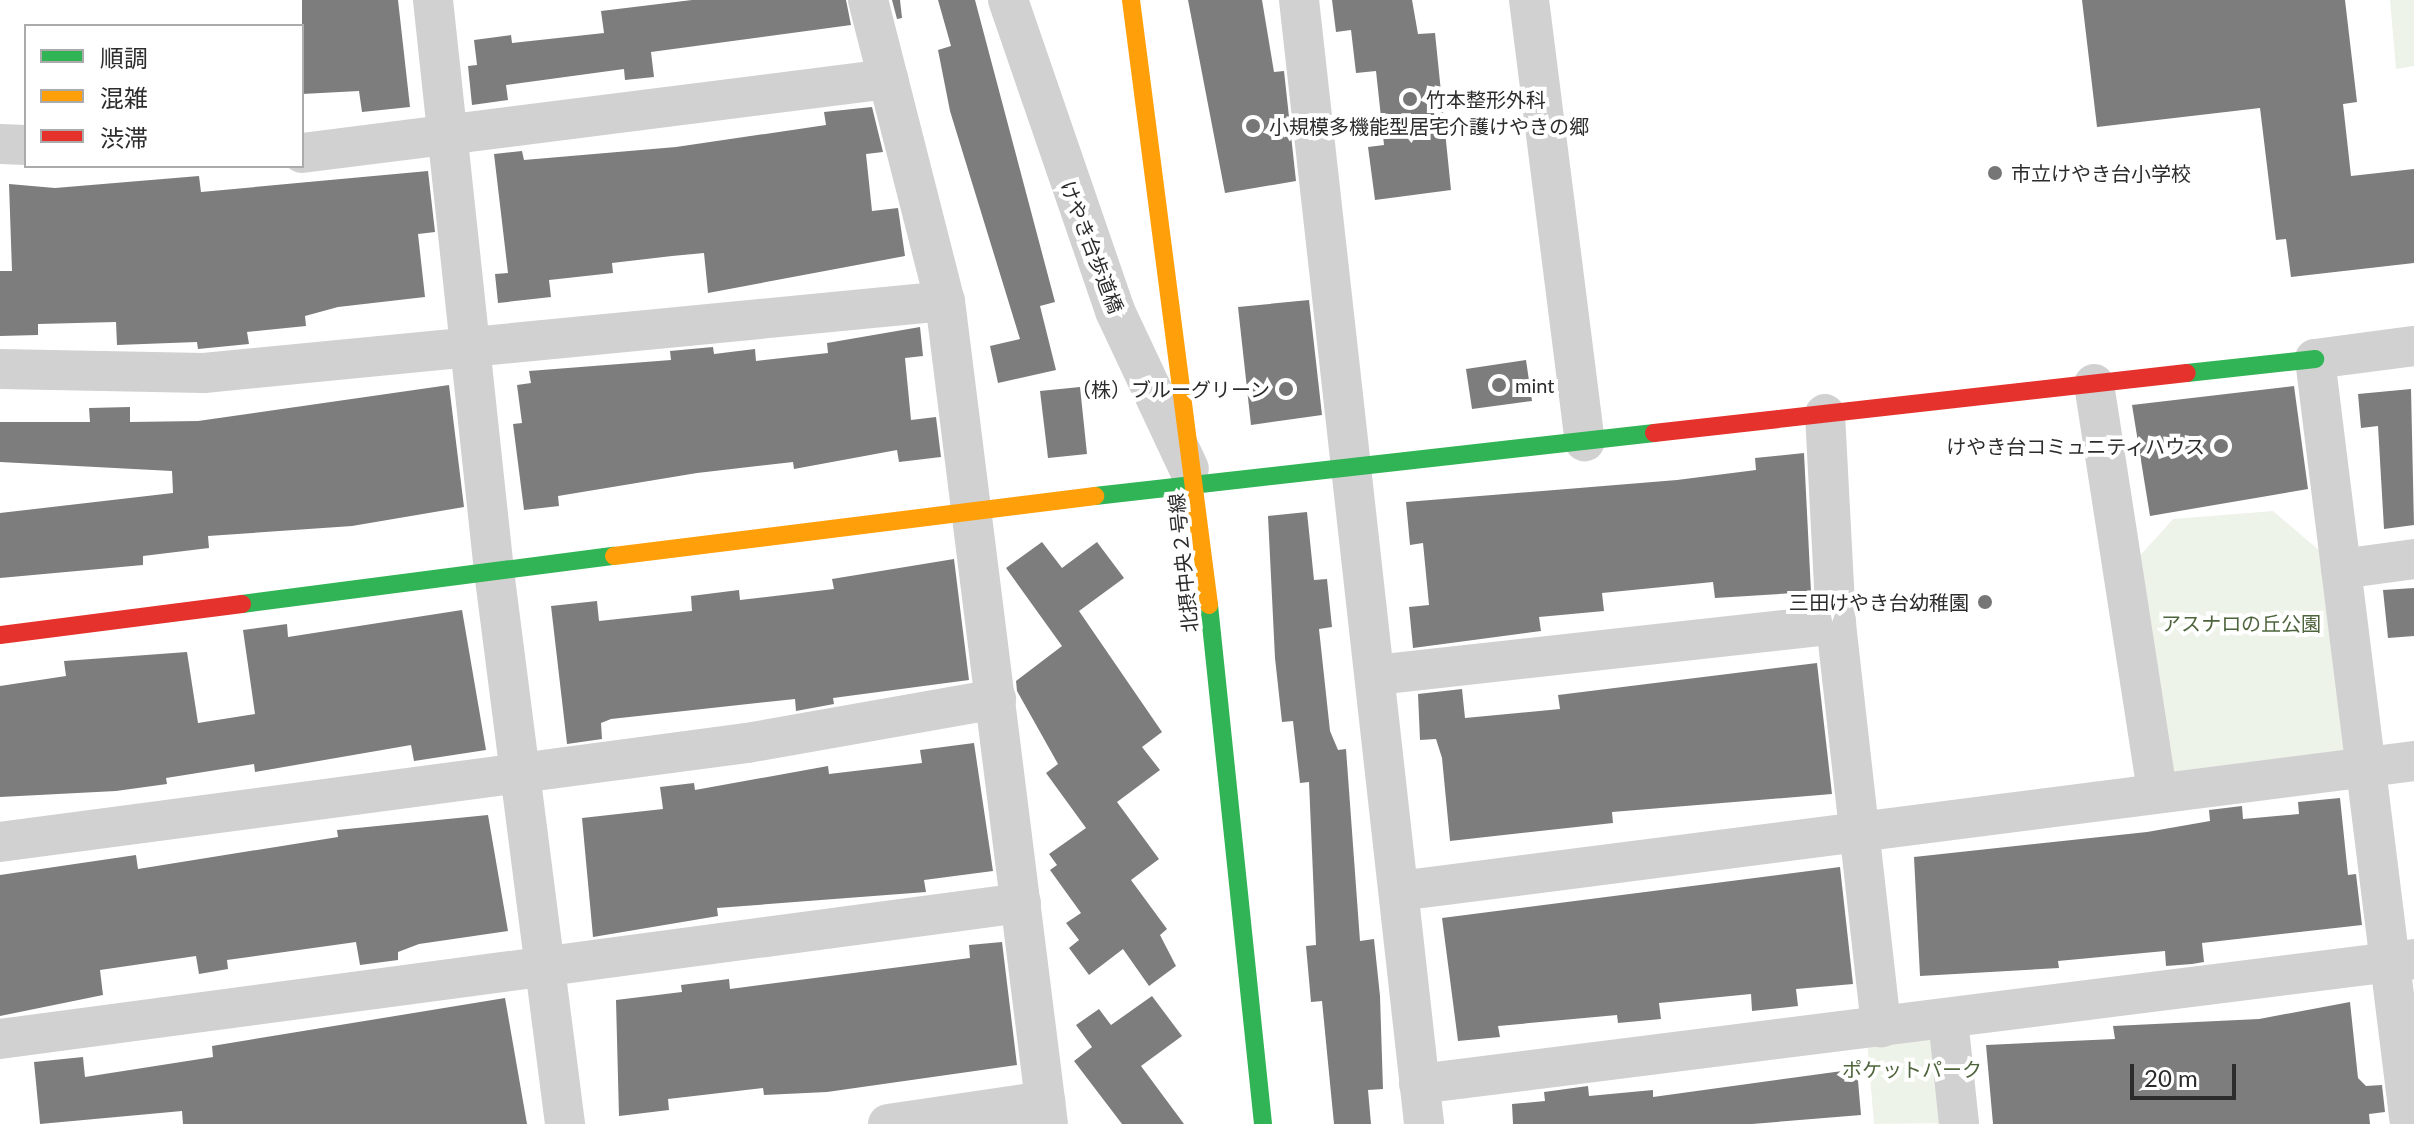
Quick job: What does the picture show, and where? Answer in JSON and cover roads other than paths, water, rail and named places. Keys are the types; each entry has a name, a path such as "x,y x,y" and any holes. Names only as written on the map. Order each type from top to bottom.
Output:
{"street":[{"path":"433,0 494,571 565,1124"},
{"path":"868,0 945,301 1046,1112 888,1124"},
{"name":"けやき台歩道橋","path":"1008,0 1115,311 1197,485"},
{"name":"北摂中央２号線","path":"1131,0 1197,485 1263,1124"},
{"path":"1299,0 1355,467 1424,1124"},
{"path":"1529,0 1585,441"},
{"path":"304,153 888,79"},
{"path":"0,144 24,145"},
{"path":"0,369 204,373 470,342 945,301"},
{"path":"0,635 972,510 2414,346"},
{"path":"2315,359 2366,767 2402,961 2410,1124"},
{"path":"2094,384 2157,791"},
{"path":"1825,414 1836,624 1881,1027"},
{"path":"2341,569 2414,559"},
{"path":"1376,675 1836,624"},
{"path":"0,842 522,772 996,699"},
{"path":"1399,891 2157,791 2414,761"},
{"path":"0,1039 546,970 1021,903"},
{"path":"1419,1084 2402,961"},
{"path":"1948,1019 1959,1124"}],"place":[{"name":"竹本整形外科","path":"1410,99"},
{"name":"小規模多機能型居宅介護けやきの郷","path":"1253,126"},
{"name":"市立けやき台小学校","path":"1995,173"},
{"name":"mint","path":"1499,385"},
{"name":"（株）ブルーグリーン","path":"1286,389"},
{"name":"けやき台コミュニティハウス","path":"2221,446"},
{"name":"三田けやき台幼稚園","path":"1985,602"}],"park label":[{"name":"アスナロの丘公園","path":"2241,623"},
{"name":"ポケットパーク","path":"1912,1069"}]}
